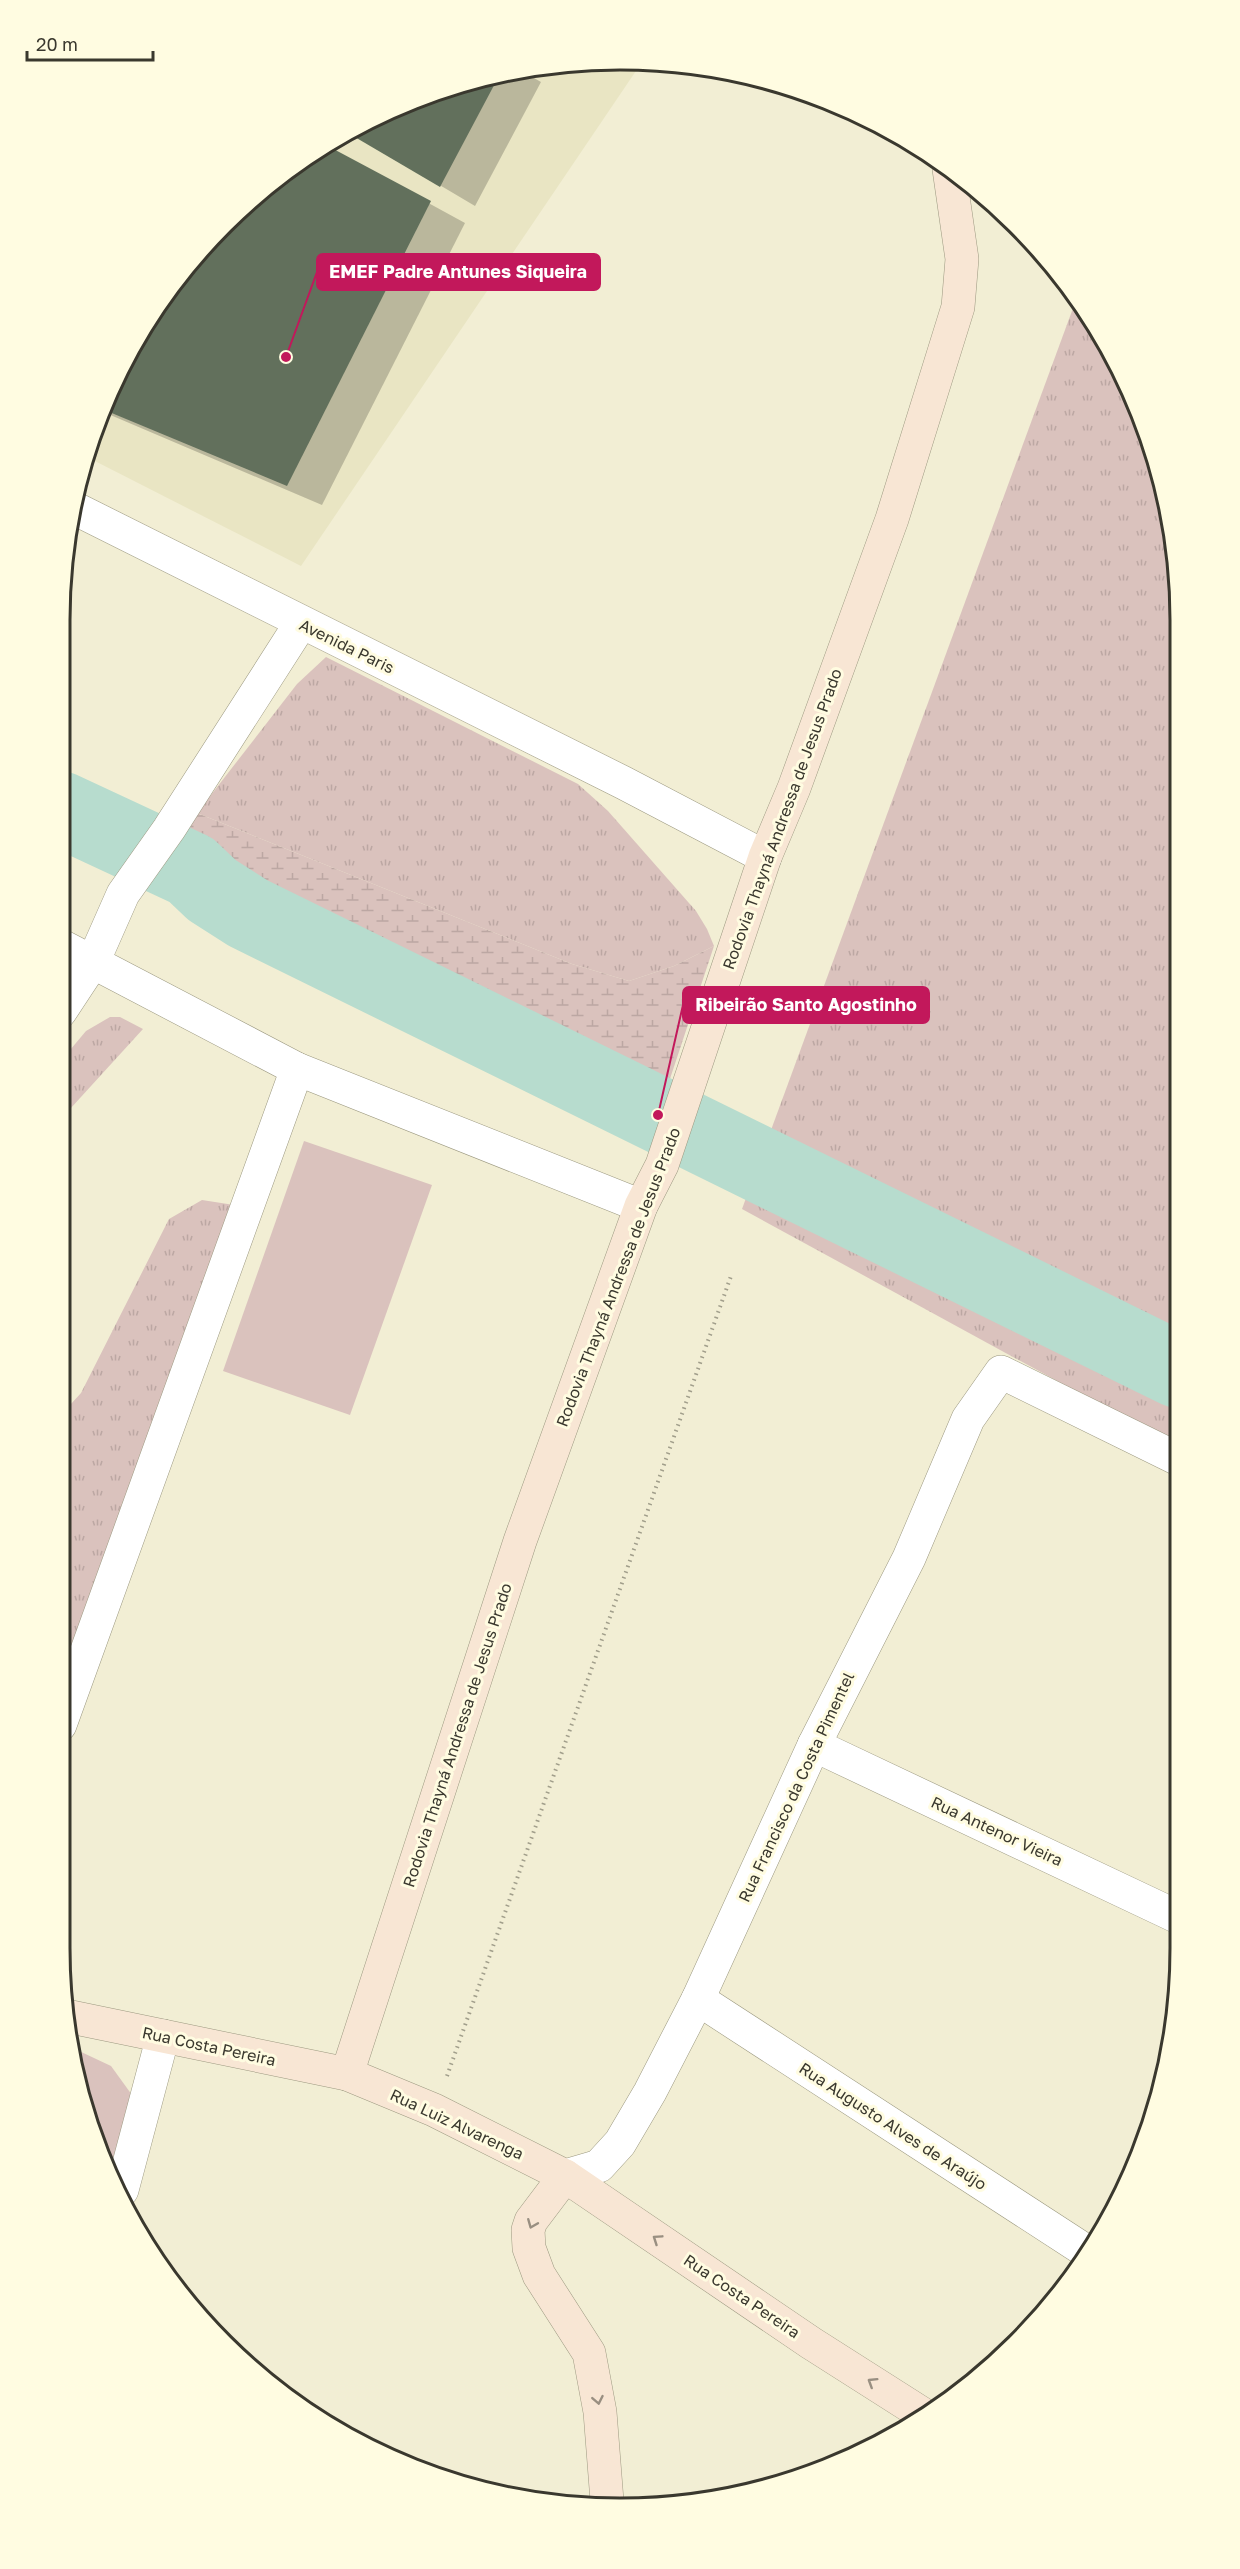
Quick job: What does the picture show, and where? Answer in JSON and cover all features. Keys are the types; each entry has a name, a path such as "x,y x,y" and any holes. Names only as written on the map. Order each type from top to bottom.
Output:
{"street":[{"name":"Rodovia Thayná Andressa de Jesus Prado","path":"347,2074 520,1542 641,1206 662,1165 765,857 794,788 892,519 958,308 962,259 951,181"},
{"name":"Avenida Paris","path":"81,512 624,783 765,857"},
{"path":"71,995 93,962 123,894 169,829 301,623"},
{"path":"71,951 297,1069 641,1206"},
{"path":"71,1695 297,1069"},
{"name":"Rua Francisco da Costa Pimentel","path":"565,2176 599,2166 620,2143 698,1998 814,1745 909,1558 968,1419 1001,1372 1169,1455"},
{"name":"Rua Antenor Vieira","path":"814,1745 1169,1913"},
{"name":"Rua Augusto Alves de Araújo","path":"698,1998 1081,2248"},
{"name":"Rua Costa Pereira","path":"75,2018 347,2074"},
{"path":"124,2184 163,2036"},
{"name":"Rua Luiz Alvarenga","path":"347,2074 434,2110 565,2176"},
{"path":"565,2176 531,2221 528,2230 529,2248 539,2275 589,2353 600,2412 607,2498"},
{"name":"Rua Costa Pereira","path":"565,2176 811,2343 917,2411"}],"path":[{"path":"434,2110 731,1276"}],"shaded area":[{"path":"636,71 301,566 94,461 112,410 127,377 163,315 207,258 231,231 258,207 315,163 377,127 443,100 513,81 584,72"}],"green space":[{"path":"1073,309 1096,345 1128,410 1151,478 1165,548 1169,620 1169,1442 742,1209"},
{"path":"326,657 578,784 608,811 696,911 714,946 674,966 629,981 572,964 197,813 297,684"},
{"path":"197,813 572,964 629,981 674,966 714,946 658,1115 248,913 212,890 191,870 173,864"},
{"path":"110,1017 120,1017 143,1029 71,1108 71,1049 86,1031"},
{"path":"304,1141 432,1185 350,1415 223,1371"},
{"path":"202,1200 247,1207 84,1657 71,1652 71,1404 81,1393 169,1219"},
{"path":"80,2052 111,2066 132,2095 117,2169 89,2091"}],"building":[{"path":"494,85 440,187 356,138 410,112"},
{"path":"335,150 431,201 287,486 111,413 144,345 184,285 207,258 231,231 285,184"}],"waterway":[{"path":"71,814 191,870 212,890 248,913 1169,1366"}],"place":[{"name":"EMEF Padre Antunes Siqueira","path":"286,357"},
{"name":"Ribeirão Santo Agostinho","path":"658,1115"}]}
